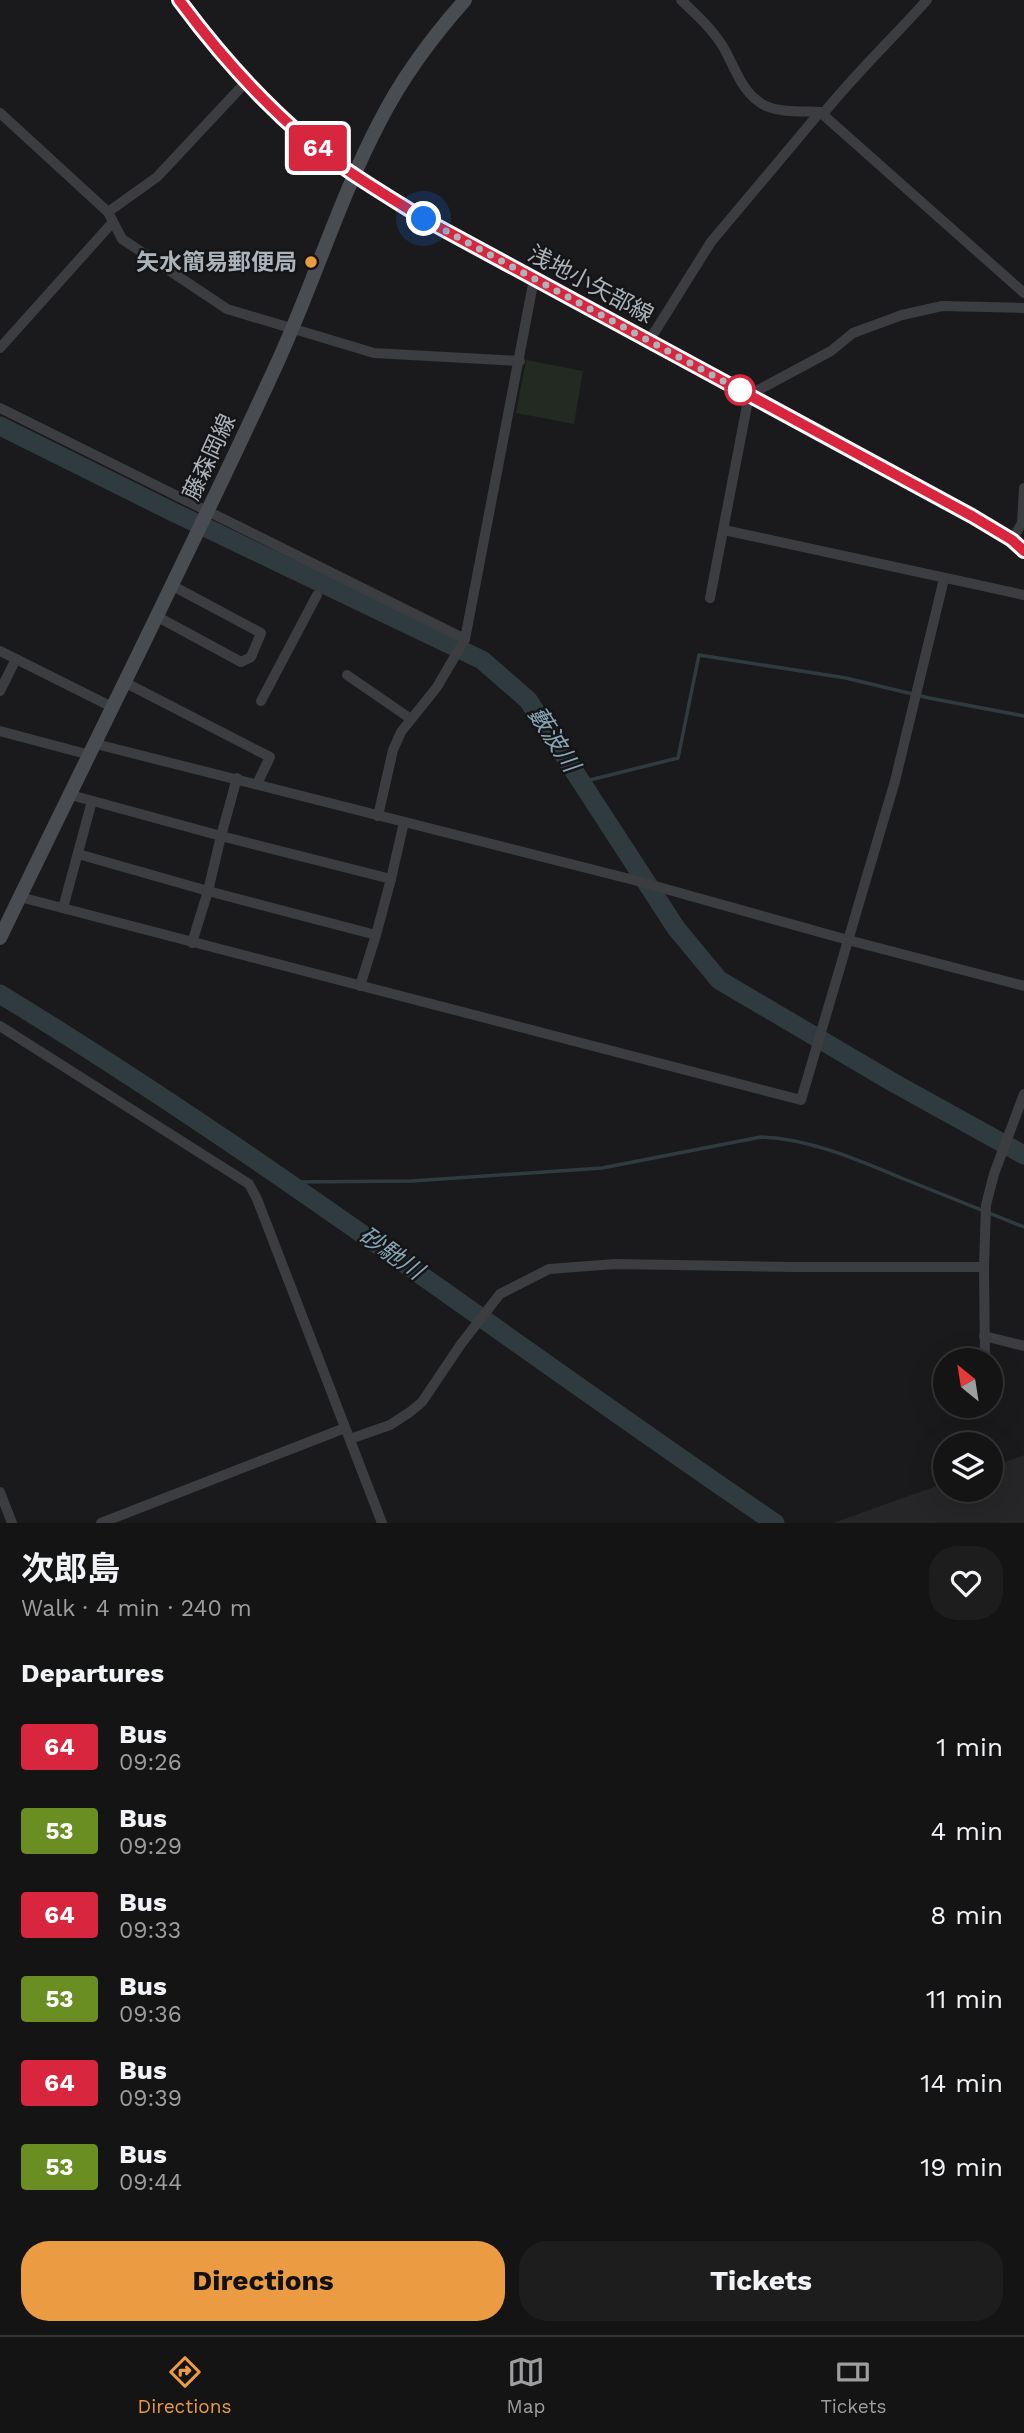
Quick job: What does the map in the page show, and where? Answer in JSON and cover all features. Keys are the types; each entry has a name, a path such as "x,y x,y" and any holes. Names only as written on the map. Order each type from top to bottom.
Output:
{"main road":[{"name":"浅地小矢部線","path":"179,0 246,82 305,138 355,176 424,219 972,516 1012,540 1024,551"},
{"name":"藤森岡線","path":"0,938 209,511 293,330 380,121 409,72 464,0"}],"street":[{"path":"681,0 708,26 742,84 753,97 766,106 781,110 821,113 1024,293"},
{"path":"649,341 711,242 821,113 927,0"},
{"path":"108,212 157,177 246,82"},
{"path":"0,113 108,212 122,239 227,309 374,353 520,361"},
{"path":"0,348 112,223"},
{"path":"378,816 393,750 401,732 453,663 465,639 534,279"},
{"path":"710,598 749,395 831,351 853,333 902,315 942,306 1024,308"},
{"path":"0,408 465,639"},
{"path":"1012,540 1022,523 1024,488"},
{"path":"724,530 1024,594"},
{"path":"20,897 801,1100 895,781 944,579"},
{"path":"158,617 241,662 251,657 261,633 173,586"},
{"path":"261,701 317,595"},
{"path":"0,651 114,708"},
{"path":"0,691 16,659"},
{"path":"347,674 411,719"},
{"path":"126,683 270,757 257,783"},
{"path":"0,731 237,778 630,879 1024,986"},
{"path":"192,943 237,778"},
{"path":"71,795 391,879"},
{"path":"62,908 92,801"},
{"path":"360,986 376,935 404,822"},
{"path":"78,854 376,935"},
{"path":"0,1026 248,1184 257,1199 382,1523"},
{"path":"984,1348 986,1205 1024,1094"},
{"path":"350,1439 390,1425 422,1402 461,1344 500,1294 549,1269 615,1264 984,1267"},
{"path":"984,1336 1024,1346"},
{"path":"101,1523 345,1428"},
{"path":"0,1492 12,1523"}],"shaded area":[{"path":"526,360 583,371 574,424 516,413"},
{"path":"1024,1455 1024,1523 833,1523 933,1487 933,1502 1003,1502 1003,1463"}],"waterway":[{"name":"藪波川","path":"0,426 482,660 528,700 676,928 719,980 894,1083 1024,1155"},
{"path":"582,782 678,758 699,655 846,678 929,698 1024,716"},
{"name":"砂馳川","path":"0,994 99,1056 294,1187 775,1523"},
{"path":"292,1182 412,1181 602,1168 761,1137 798,1142 834,1152 1024,1227"}],"bus line":[{"name":"64","path":"179,0 246,82 305,138 355,176 424,219 972,516 1012,540 1024,551"}],"place":[{"name":"矢水簡易郵便局","path":"311,262"}],"route":[{"path":"424,219 749,395 740,390"}]}
